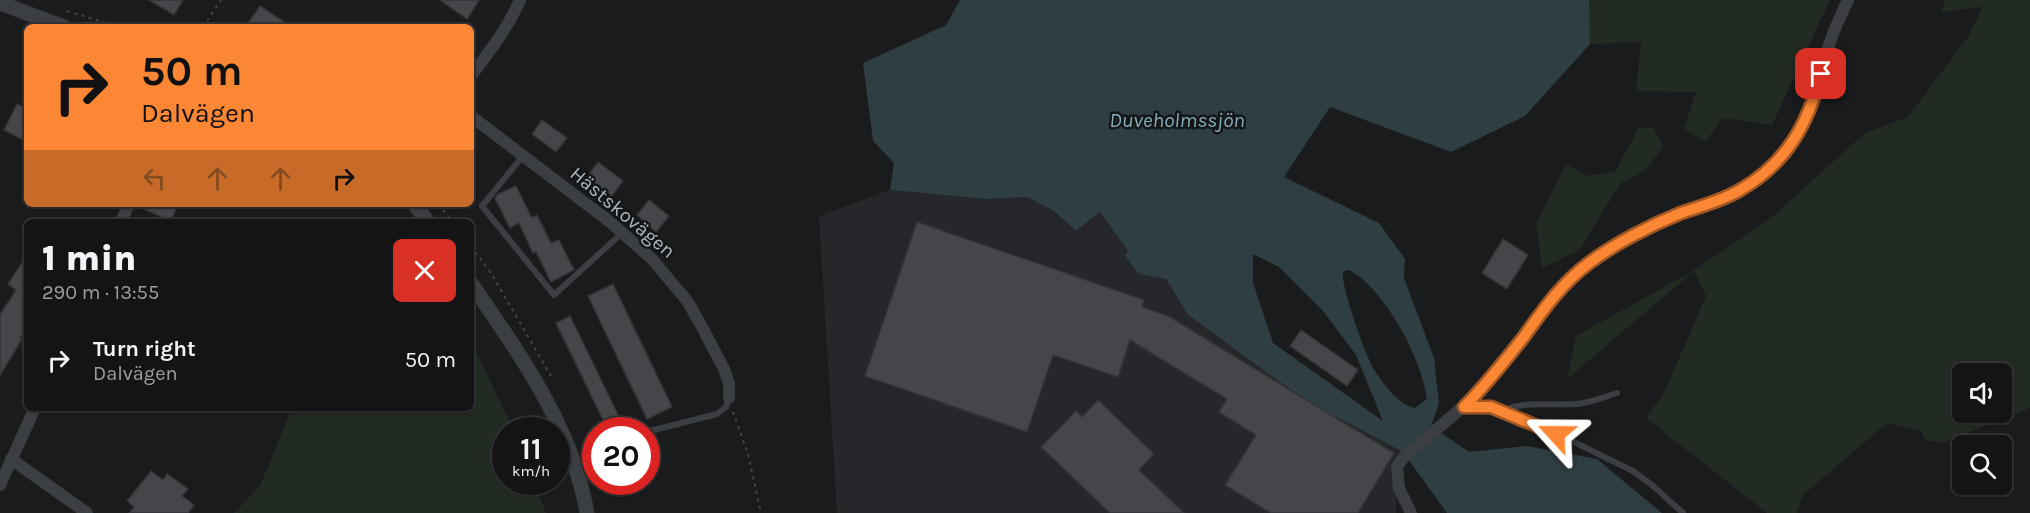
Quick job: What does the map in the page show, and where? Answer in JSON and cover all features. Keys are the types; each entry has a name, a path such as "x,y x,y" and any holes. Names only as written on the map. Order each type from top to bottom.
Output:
{"street":[{"path":"474,72 497,41 520,0"},
{"path":"1411,513 1399,488 1397,467 1404,457 1464,407 1497,371 1554,295 1590,262 1614,247 1680,214 1742,190 1776,163 1802,128 1810,112 1835,28 1848,0"},
{"path":"0,3 56,24"},
{"name":"Hästskovägen","path":"474,118 524,155 652,259 688,302 724,369 729,383 729,398"},
{"path":"416,207 426,219"},
{"path":"474,288 539,386 562,431 577,470 587,513"},
{"path":"0,485 34,411"},
{"path":"11,459 87,513"}],"lane":[{"path":"524,155 482,206 554,295 622,233"},
{"path":"1502,411 1515,405 1576,404 1617,393"},
{"path":"660,428 717,414 726,407 729,398"},
{"path":"1464,407 1491,407 1576,443 1633,471 1652,484 1683,513"}],"path":[{"path":"204,24 221,0"},
{"path":"67,11 112,24"},
{"path":"440,207 450,219"},
{"path":"729,398 748,454 761,513"}],"shaded area":[{"path":"1589,0 1830,0 1772,125 1723,118 1705,142 1684,129 1696,92 1636,91 1641,42 1590,44"},
{"path":"1945,0 2030,0 2030,409 2012,415 2012,363 1952,363 1952,423 1992,423 1962,435 1952,435 1952,439 1942,443 1925,440 1920,430 1887,423 1803,495 1797,513 1767,513 1646,418 1664,393 1706,296 1694,271 1567,379 1576,336 1693,271 1772,217 1865,133 1908,117 1968,37 1983,7 1941,12"},
{"path":"1639,128 1654,128 1663,147 1645,171 1621,183 1579,250 1542,268 1536,224 1566,164 1588,176 1615,171"},
{"path":"890,190 987,199 1027,197 1054,211 1076,231 1100,212 1128,251 1125,256 1139,274 1166,279 1187,314 1320,409 1403,452 1398,457 1396,513 837,513 819,216"},
{"path":"474,348 508,417 492,417 492,495 539,495 546,513 234,513 260,486 291,411 474,411"}],"water":[{"name":"Duveholmssjön","path":"960,0 1589,0 1590,44 1525,116 1451,152 1330,107 1284,177 1379,223 1405,259 1404,278 1434,358 1439,403 1431,426 1469,452 1527,446 1597,459 1662,513 1447,513 1403,452 1321,409 1278,381 1187,314 1166,279 1139,274 1125,256 1128,251 1100,212 1076,231 1054,211 1027,197 987,199 890,190 894,163 873,141 863,63 946,25","holes":["1253,254 1279,267 1323,311 1356,355 1383,421 1273,343 1253,283","1349,270 1376,293 1400,327 1410,346 1424,383 1427,399 1415,408 1403,403 1392,394 1371,363 1345,291 1343,271"]}],"building":[{"path":"149,0 183,0 174,15"},
{"path":"440,0 479,0 467,19"},
{"path":"260,6 287,24 252,24 249,22"},
{"path":"17,104 24,108 24,140 4,130"},
{"path":"542,120 567,138 556,152 532,134"},
{"path":"598,162 623,181 612,196 587,177"},
{"path":"516,186 532,218 537,215 551,243 559,240 574,270 551,282 536,252 533,253 519,223 510,228 495,198 498,194"},
{"path":"649,200 669,216 656,232 637,215"},
{"path":"139,207 177,207 172,219 166,219"},
{"path":"917,222 1144,300 1142,307 1168,316 1394,453 1358,513 1271,513 1225,485 1256,435 1219,412 1227,399 1130,340 1118,377 1053,355 1027,432 865,376"},
{"path":"1503,239 1528,255 1507,289 1482,273"},
{"path":"24,260 24,332 0,375 0,315 16,290 8,284"},
{"path":"613,284 672,407 651,417 646,417 588,296"},
{"path":"570,316 619,417 602,417 556,323"},
{"path":"1301,330 1358,370 1347,386 1290,346"},
{"path":"1098,400 1154,454 1139,470 1184,513 1110,513 1041,447 1076,411 1082,417"},
{"path":"151,471 163,480 167,474 188,489 182,496 194,505 188,513 129,513 134,507 127,501"}],"route":[{"path":"1556,434 1491,407 1464,407 1497,371 1554,295 1590,262 1614,247 1680,214 1742,190 1776,163 1802,128 1810,112 1821,74"}]}
